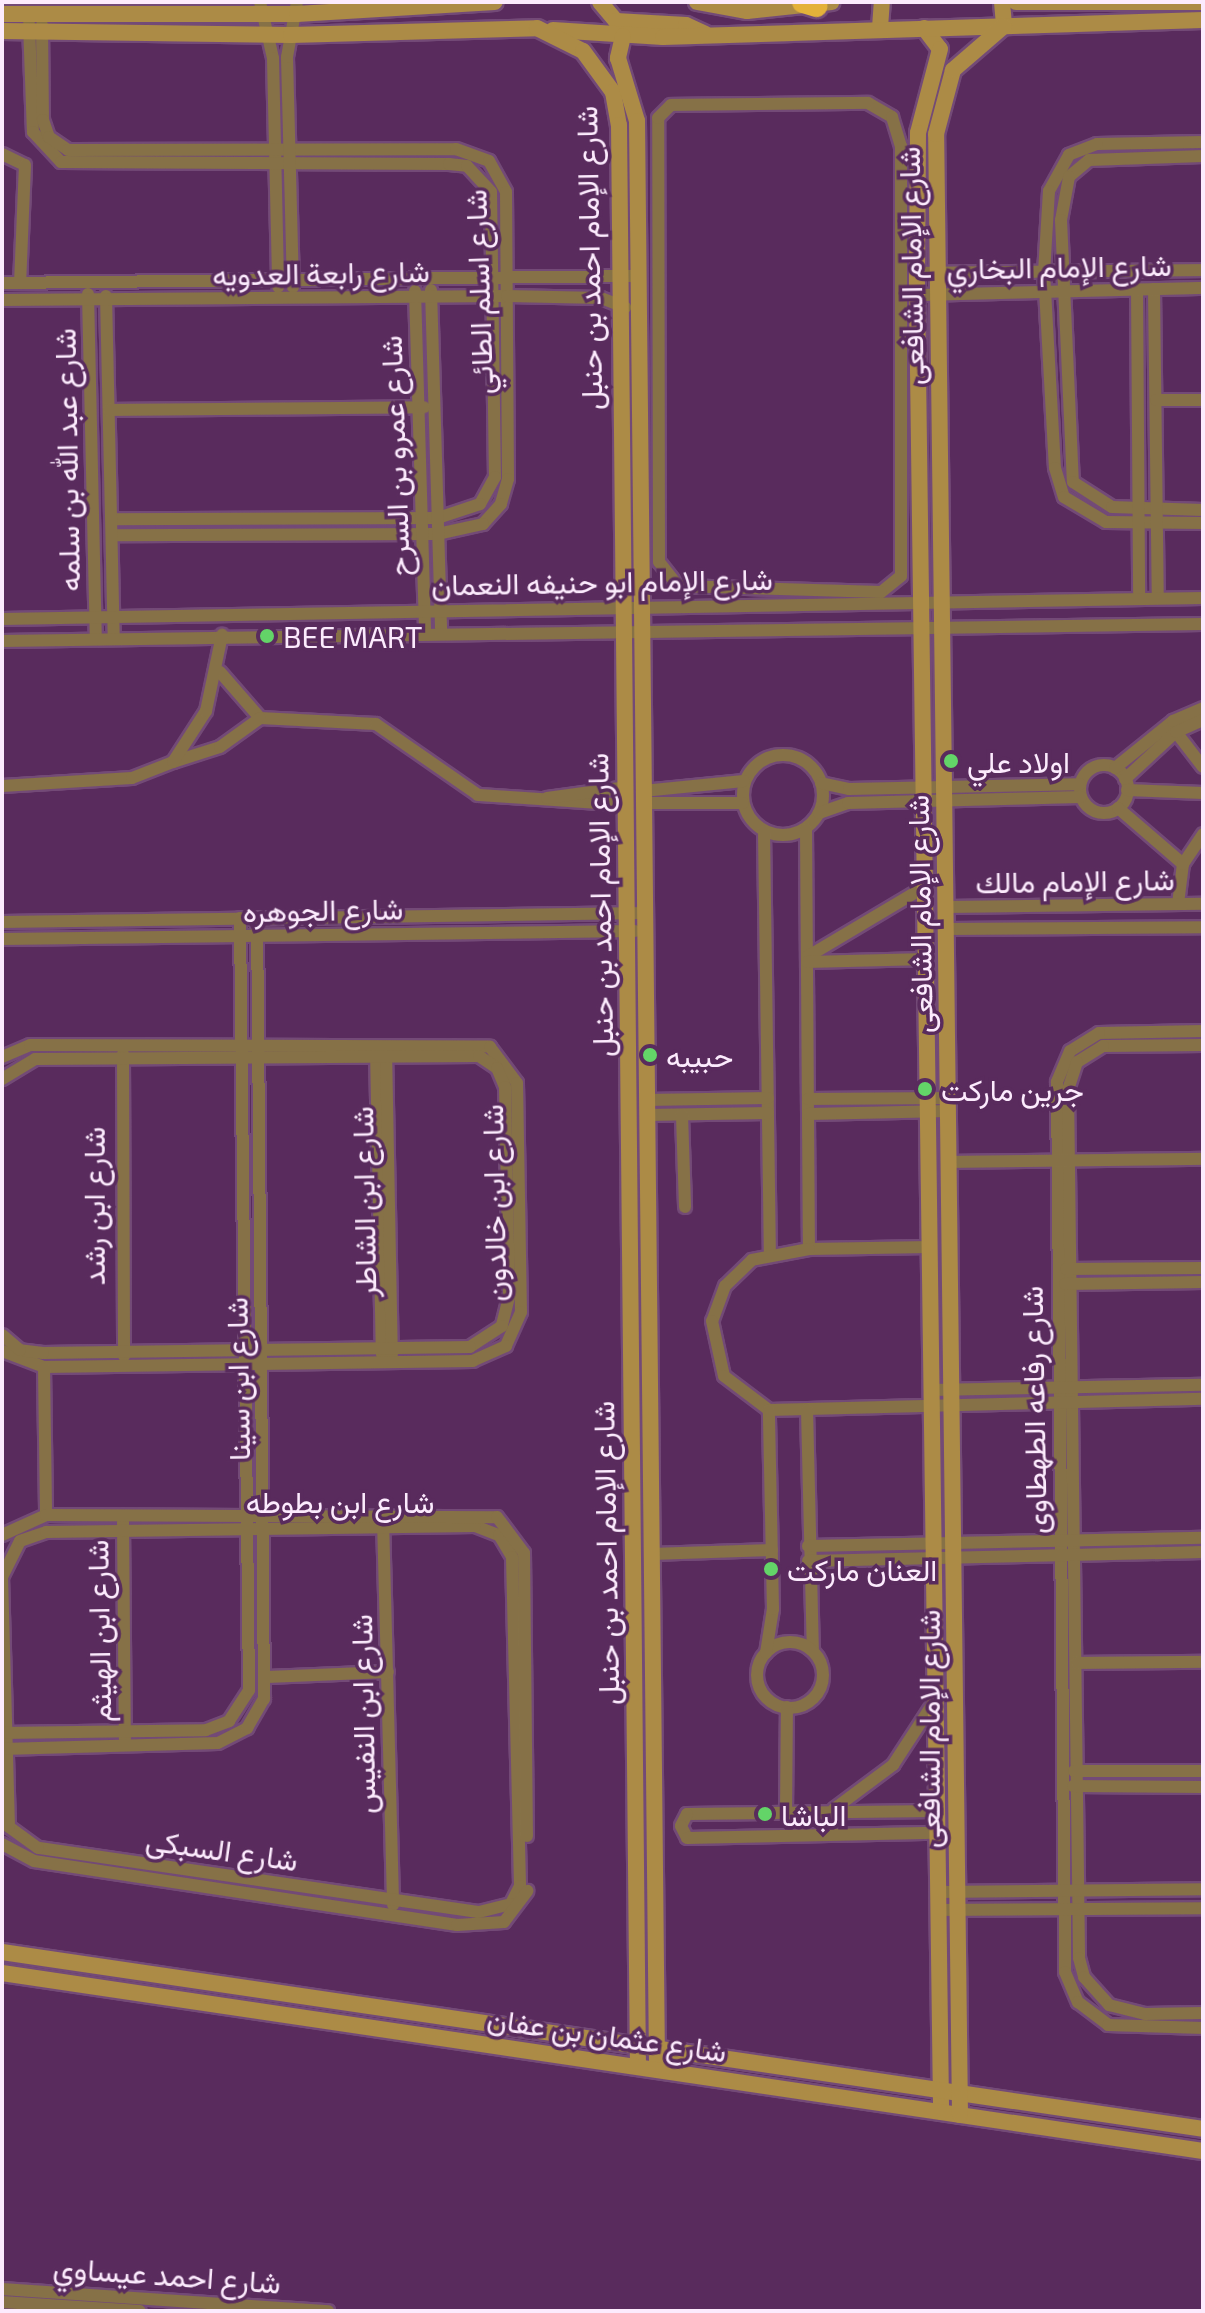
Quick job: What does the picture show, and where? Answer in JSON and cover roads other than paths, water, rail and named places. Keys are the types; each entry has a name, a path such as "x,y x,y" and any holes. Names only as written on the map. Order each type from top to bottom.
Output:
{"street":[{"path":"2,31 36,22 259,8 495,2"},
{"path":"600,2 616,21 686,25 707,35"},
{"path":"697,2 804,5"},
{"path":"880,28 882,2"},
{"path":"1002,2 1004,26"},
{"path":"1016,2 1203,2"},
{"path":"1070,3 1070,21"},
{"path":"259,8 266,35 275,149 278,299"},
{"path":"293,298 289,149 291,35 297,8"},
{"path":"2,14 36,22"},
{"path":"537,28 623,36 707,35 1004,26 1070,21 1203,20"},
{"name":"شارع الإمام احمد بن حنبل","path":"36,22 266,35 537,28 583,51 610,87 619,125 623,628 635,797"},
{"name":"شارع اسلم الطائي","path":"36,22 43,120 55,143 81,151 456,149 489,161 506,192 506,492 483,524 422,535 112,535"},
{"name":"شارع اسلم الطائي","path":"36,22 33,132 61,162 467,166 491,192 495,477 480,504 438,518 112,519"},
{"name":"شارع الإمام الشافعى","path":"960,2115 948,929 937,294 940,100 963,56 1004,26"},
{"name":"شارع الإمام الشافعى","path":"924,28 940,49 918,133 917,448 925,793 941,2112"},
{"name":"شارع الإمام احمد بن حنبل","path":"623,36 618,58 637,121 641,628 635,797 636,931 630,1171 632,1410 646,1815"},
{"path":"610,87 627,80"},
{"path":"868,103 892,117 901,146 899,424 904,567 889,588 688,589 663,572 656,130 665,108 868,103"},
{"path":"1203,142 1097,144 1069,155 1049,191 1044,272 1058,484 1091,517 1157,517 1203,523"},
{"path":"2,154 25,165 20,283"},
{"path":"1138,517 1098,503 1068,470 1063,290 1064,192 1080,165 1100,158 1203,156"},
{"name":"شارع الإمام البخاري","path":"917,273 1203,270"},
{"path":"959,272 959,293"},
{"name":"شارع رابعة العدويه","path":"2,283 597,280 620,273 637,276"},
{"name":"شارع عمرو بن السرح","path":"415,280 425,631"},
{"name":"شارع عمرو بن السرح","path":"431,280 441,631"},
{"name":"شارع عبد الله بن سلمه","path":"88,283 96,637"},
{"name":"شارع عبد الله بن سلمه","path":"105,283 114,636"},
{"name":"شارع الإمام البخاري","path":"917,295 1203,288"},
{"path":"1137,289 1139,598"},
{"path":"1154,289 1158,598"},
{"name":"شارع رابعة العدويه","path":"2,300 507,296 637,305"},
{"path":"1156,400 1203,400"},
{"path":"109,410 435,407"},
{"path":"899,424 917,423"},
{"path":"900,448 917,448"},
{"path":"1157,517 1203,510"},
{"name":"شارع الإمام ابو حنيفه النعمان","path":"2,619 96,614 1203,598"},
{"name":"شارع الإمام ابو حنيفه النعمان","path":"2,641 114,636 623,628 1203,624"},
{"path":"173,762 206,711 220,672 222,635"},
{"path":"220,672 260,718"},
{"path":"1080,790 1097,766 1115,768 1173,721 1203,708"},
{"path":"2,786 111,781 220,747 260,718 376,724 461,787 496,799 635,797 743,803"},
{"path":"1118,808 1126,784 1176,732 1203,720"},
{"path":"1176,732 1203,767"},
{"path":"770,1253 764,831 743,803 744,781 760,761 784,754 807,763 821,783 819,813"},
{"path":"1115,768 1126,784 1203,793"},
{"path":"635,797 744,781"},
{"path":"821,783 925,793"},
{"path":"764,831 781,836 806,829 819,813 848,803 925,793 1080,790 1100,813 1118,808"},
{"path":"1118,808 1183,864"},
{"path":"806,829 809,1249"},
{"path":"1178,904 1183,864 1203,834"},
{"path":"807,960 926,886"},
{"name":"شارع الإمام مالك","path":"947,907 1203,904"},
{"name":"شارع الجوهره","path":"2,922 636,913"},
{"name":"شارع ابن سينا","path":"3,1733 206,1730 229,1721 245,1702 249,1528 240,918"},
{"name":"شارع ابن سينا","path":"3,1749 125,1747 229,1740 261,1710 267,1677 257,918"},
{"name":"شارع الإمام مالك","path":"948,929 1203,927"},
{"name":"شارع الإمام احمد بن حنبل","path":"636,931 646,1108 651,1554 638,2067"},
{"name":"شارع الجوهره","path":"2,939 636,931"},
{"path":"807,960 927,959"},
{"name":"شارع رفاعه الطهطاوى","path":"1203,1031 1099,1033 1070,1051 1057,1082 1063,1161 1066,1386 1076,1555 1079,1958 1094,1993 1126,2012 1203,2013"},
{"name":"شارع ابن خالدون","path":"2,1057 30,1045 242,1041 474,1042 502,1056 517,1083 512,1154 509,1307 502,1326 480,1345 120,1366 44,1367 2,1351"},
{"name":"شارع ابن الشاطر","path":"381,1041 387,1363"},
{"name":"شارع ابن رشد","path":"116,1043 120,1366"},
{"name":"شارع رفاعه الطهطاوى","path":"1063,1161 1070,1075 1088,1052 1203,1045"},
{"name":"شارع ابن خالدون","path":"2,1079 35,1059 381,1056 489,1061 505,1087 512,1154 521,1312 513,1336 485,1358 387,1363 263,1357"},
{"path":"646,1108 768,1098"},
{"path":"808,1099 928,1105"},
{"path":"808,1114 950,1104"},
{"path":"646,1108 682,1115 768,1113"},
{"path":"682,1115 685,1207"},
{"path":"950,1162 1203,1159"},
{"path":"630,1171 647,1172"},
{"path":"930,1247 809,1249 770,1253 725,1286 711,1340 724,1376 769,1410 807,1410 932,1398 1067,1403 1203,1399"},
{"path":"1064,1270 1203,1268"},
{"path":"1065,1284 1203,1282"},
{"name":"شارع ابن خالدون","path":"2,1335 31,1352 120,1352 246,1358"},
{"path":"44,1367 46,1515"},
{"path":"953,1398 1066,1386 1203,1385"},
{"name":"شارع رفاعه الطهطاوى","path":"1067,1403 1061,1540 1062,1910 1065,1972 1078,2002 1108,2025 1203,2028"},
{"path":"632,1410 649,1410"},
{"path":"769,1410 772,1550 766,1653 760,1686 787,1707 807,1703 820,1688 823,1668 813,1650 808,1561 807,1410"},
{"name":"شارع ابن النفيس","path":"383,1512 393,1915"},
{"name":"شارع ابن بطوطه","path":"2,1535 46,1515 483,1512 519,1539 522,1725 520,1886 515,1908"},
{"name":"شارع ابن الهيثم","path":"123,1514 125,1747"},
{"name":"شارع ابن بطوطه","path":"3,1749 2,1577 11,1551 46,1532 475,1526 507,1545 522,1725"},
{"path":"954,1550 1075,1539 1203,1538"},
{"path":"808,1546 1061,1555 1203,1552"},
{"path":"651,1554 772,1550"},
{"path":"808,1561 933,1550"},
{"path":"766,1653 789,1642 813,1650"},
{"path":"1077,1663 1203,1662"},
{"path":"267,1677 388,1672"},
{"path":"831,1811 893,1765 936,1699"},
{"path":"786,1813 787,1707"},
{"name":"شارع السبكى","path":"3,1749 5,1818 28,1846 487,1913 515,1908"},
{"path":"1062,1771 1203,1771"},
{"path":"1062,1786 1203,1787"},
{"path":"936,1811 687,1814 681,1826 687,1838 936,1833"},
{"name":"شارع الإمام احمد بن حنبل","path":"646,1838 657,2070"},
{"name":"شارع السبكى","path":"2,1844 34,1861 393,1915 487,1926 515,1908"},
{"path":"938,1892 1203,1889"},
{"path":"937,1910 1203,1908"},
{"name":"شارع عثمان بن عفان","path":"2,1952 1203,2129"},
{"name":"شارع عثمان بن عفان","path":"2,1973 1203,2151"},
{"path":"1178,2013 1178,2029"},
{"name":"شارع احمد عيساوي","path":"2,2289 328,2311"},
{"name":"شارع احمد عيساوي","path":"2,2302 140,2311"}],"place":[{"name":"BEE MART","path":"267,636"},
{"name":"اولاد علي","path":"951,761"},
{"name":"حبيبه","path":"650,1055"},
{"name":"جرين ماركت","path":"925,1089"},
{"name":"العنان ماركت","path":"771,1569"},
{"name":"الباشا","path":"765,1814"}]}
